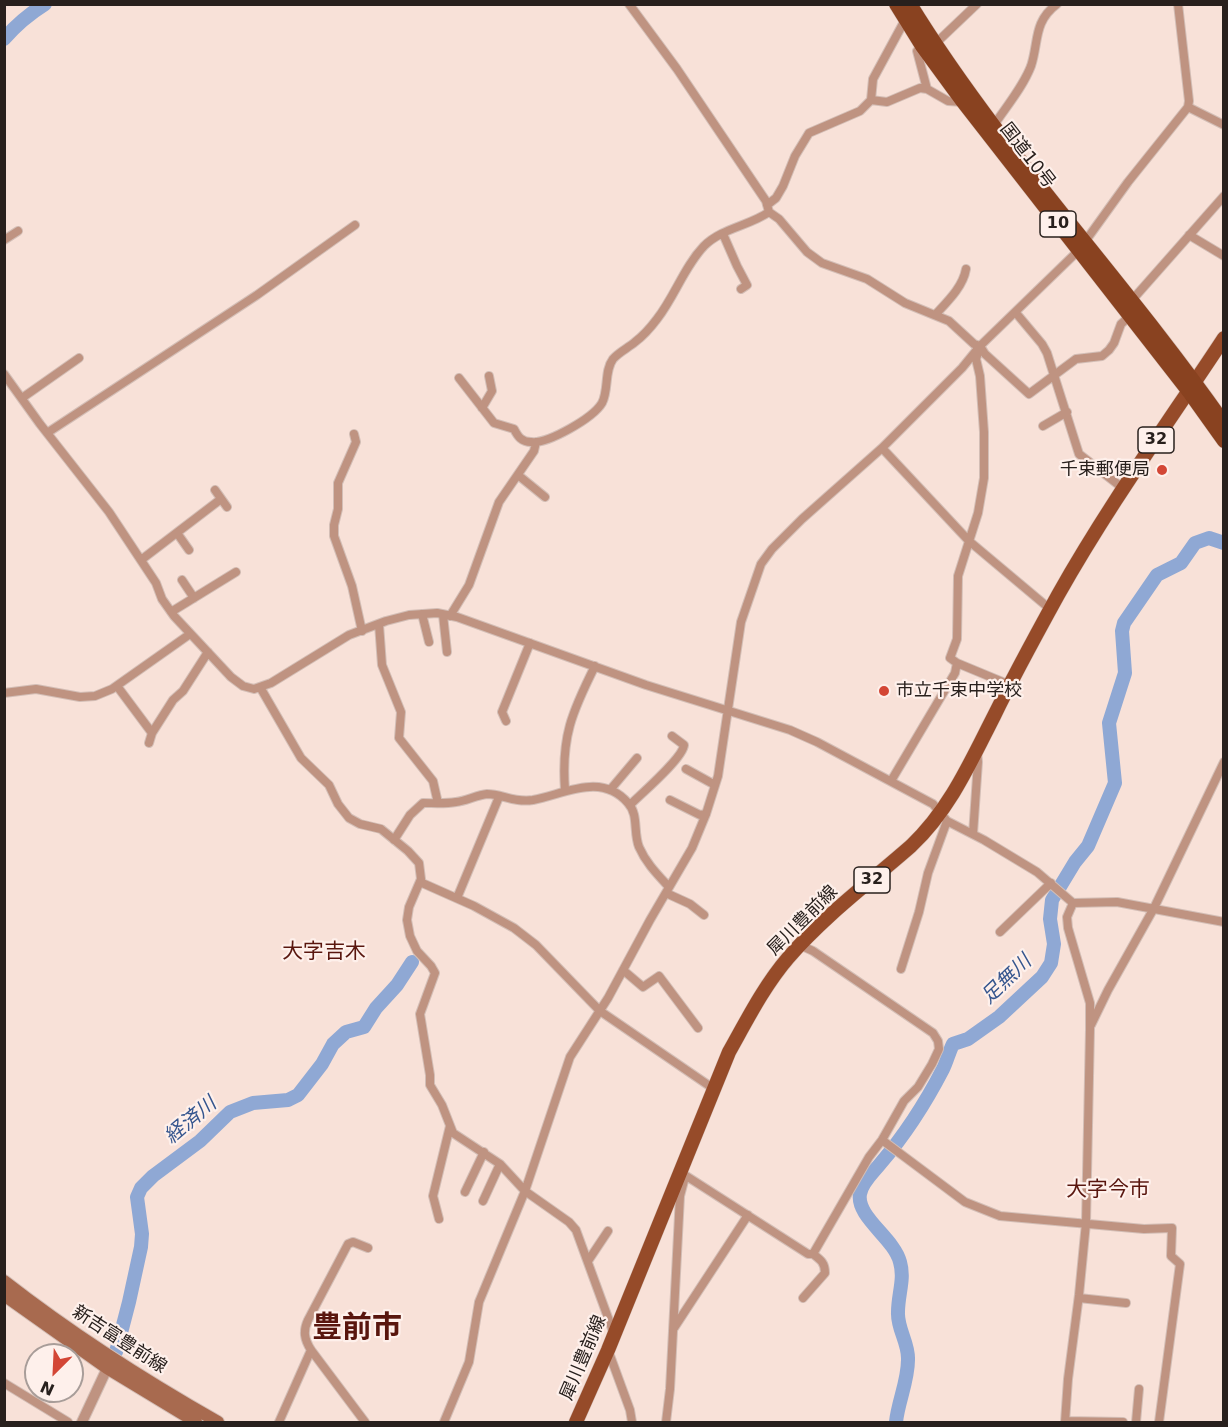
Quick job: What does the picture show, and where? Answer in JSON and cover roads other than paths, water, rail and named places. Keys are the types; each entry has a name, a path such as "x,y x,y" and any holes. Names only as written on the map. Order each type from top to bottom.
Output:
{"highway":[{"name":"国道10号","path":"896,4 905,20 994,125 1082,245 1130,316 1224,423"},
{"name":"国道10号","path":"910,4 928,45 963,102 1082,245 1132,300 1192,387 1224,441"}],"main road":[{"name":"犀川豊前線","path":"576,1422 682,1174 729,1052 752,1011 787,959 800,945 823,922 944,817 1074,566 1224,338"},
{"name":"新吉富豊前線","path":"4,1281 110,1363 219,1422"},
{"name":"新吉富豊前線","path":"4,1295 196,1422"}],"street":[{"path":"629,4 677,69 766,201 768,209 807,252 822,263 867,279 905,303 949,321 974,344 980,346 985,354 1029,394 1076,359 1102,356 1114,343 1121,324 1130,316 1132,300 1224,196"},
{"path":"927,89 917,51 928,45 977,4"},
{"path":"444,1422 469,1362 479,1302 525,1191 570,1057 600,1011 692,848 706,814 715,785 741,622 756,575 765,558 802,519 882,448 1082,245 1128,182 1188,107 1178,4"},
{"path":"994,125 1030,67 1039,26 1050,6"},
{"path":"459,378 494,423 514,429 518,437 524,441 536,442 581,423 592,415 602,403 607,390 611,362 637,341 657,320 706,244 759,219 783,186 802,141 808,133 860,111 871,100 873,79 905,20"},
{"path":"871,100 887,102 920,88 927,89 948,102 963,102"},
{"path":"1188,107 1224,125"},
{"path":"47,433 257,295 355,225"},
{"path":"4,240 18,231"},
{"path":"723,234 747,285 741,289"},
{"path":"1189,235 1224,256"},
{"path":"935,315 951,298 965,275 966,269"},
{"path":"1016,313 1042,344 1056,376 1079,454 1124,489"},
{"path":"980,346 976,359 980,376 984,432 984,478 978,513 957,576 957,639 950,658 1010,686"},
{"path":"22,398 79,358"},
{"path":"4,374 102,502 156,583 162,599 171,612 243,686 254,688 271,683 349,635 380,624 409,615 447,615 808,738 933,804 944,817 1052,883 1073,903 1117,902 1224,922"},
{"path":"482,408 492,391 489,376"},
{"path":"1043,426 1066,412"},
{"path":"354,434 356,442 338,483 338,509 334,536 352,586 362,631"},
{"path":"447,652 447,615 469,585 499,502 534,451 536,442"},
{"path":"882,448 969,541 1050,609"},
{"path":"518,475 545,497"},
{"path":"215,490 227,507"},
{"path":"141,560 221,499"},
{"path":"177,533 189,550"},
{"path":"171,612 236,572"},
{"path":"182,580 194,598"},
{"path":"422,614 429,642"},
{"path":"380,624 382,665 401,712 399,738 433,781 438,803"},
{"path":"4,693 36,689 80,697 95,696 117,686 190,634"},
{"path":"506,721 502,712 530,643"},
{"path":"149,743 152,733 173,699 183,691 208,652"},
{"path":"891,781 955,673 957,663"},
{"path":"565,790 564,756 568,726 575,706 595,666"},
{"path":"117,686 152,733"},
{"path":"260,687 301,759 329,785 338,804 349,818 360,824 381,829 408,850 419,863 420,882 409,907 407,920 410,936 417,951 435,973 420,1014 430,1085 442,1105 453,1133 500,1164 525,1191 569,1222 576,1230 614,1335"},
{"path":"630,805 672,765 684,749 684,745 672,736"},
{"path":"973,834 977,751"},
{"path":"610,790 637,758"},
{"path":"1090,1029 1108,990 1154,908 1224,762"},
{"path":"686,769 715,785"},
{"path":"394,840 417,807 423,803 456,802 488,794 514,800 532,800 565,790 593,786 610,790 630,805 635,816 638,845 647,863 667,890 704,915"},
{"path":"457,898 499,797"},
{"path":"670,800 700,815 706,814"},
{"path":"901,969 919,912 944,817"},
{"path":"420,882 457,898 514,928 536,945 600,1011 714,1089"},
{"path":"1000,932 1052,883"},
{"path":"1073,903 1067,917 1068,928 1090,1003 1090,1029 1086,1223 1065,1422 1123,1422"},
{"path":"800,945 813,951 929,1030 938,1041 939,1053 918,1087 904,1101 882,1140 869,1156 813,1254"},
{"path":"623,970 643,987 659,976 698,1028"},
{"path":"439,1219 433,1196 450,1126"},
{"path":"882,1140 965,1202 1000,1216 1144,1229 1172,1228 1171,1256 1180,1264 1159,1422"},
{"path":"465,1192 484,1152"},
{"path":"483,1201 500,1164"},
{"path":"666,1422 674,1328 682,1174 808,1254 813,1254 822,1260 825,1273 803,1298"},
{"path":"674,1328 748,1215"},
{"path":"588,1261 608,1231"},
{"path":"365,1422 311,1350 305,1338 306,1325 344,1249 351,1241 368,1248"},
{"path":"1079,1298 1126,1303"},
{"path":"279,1422 311,1350"},
{"path":"608,1350 630,1410 632,1422"},
{"path":"82,1422 110,1363"},
{"path":"4,1383 68,1422"},
{"path":"1136,1422 1139,1389"}],"waterway":[{"path":"4,39 23,20 45,4"},
{"name":"足無川","path":"896,1422 908,1360 907,1348 898,1318 901,1268 891,1244 864,1211 860,1203 861,1190 922,1106 943,1069 953,1044 968,1039 999,1017 1042,977 1051,963 1054,944 1050,919 1052,900 1075,862 1088,846 1115,783 1109,723 1125,673 1122,631 1124,623 1157,575 1181,563 1195,543 1209,538 1224,543"},
{"name":"経済川","path":"116,1352 141,1247 142,1234 137,1197 141,1188 153,1176 200,1141 230,1112 253,1103 288,1100 298,1095 322,1064 333,1044 346,1032 364,1027 412,962"}],"place":[{"name":"千束郵便局","path":"1162,470"},
{"name":"市立千束中学校","path":"884,691"}],"district":[{"name":"大字吉木","path":"324,953"},
{"name":"大字今市","path":"1108,1191"},
{"name":"豊前市","path":"357,1329"}]}
